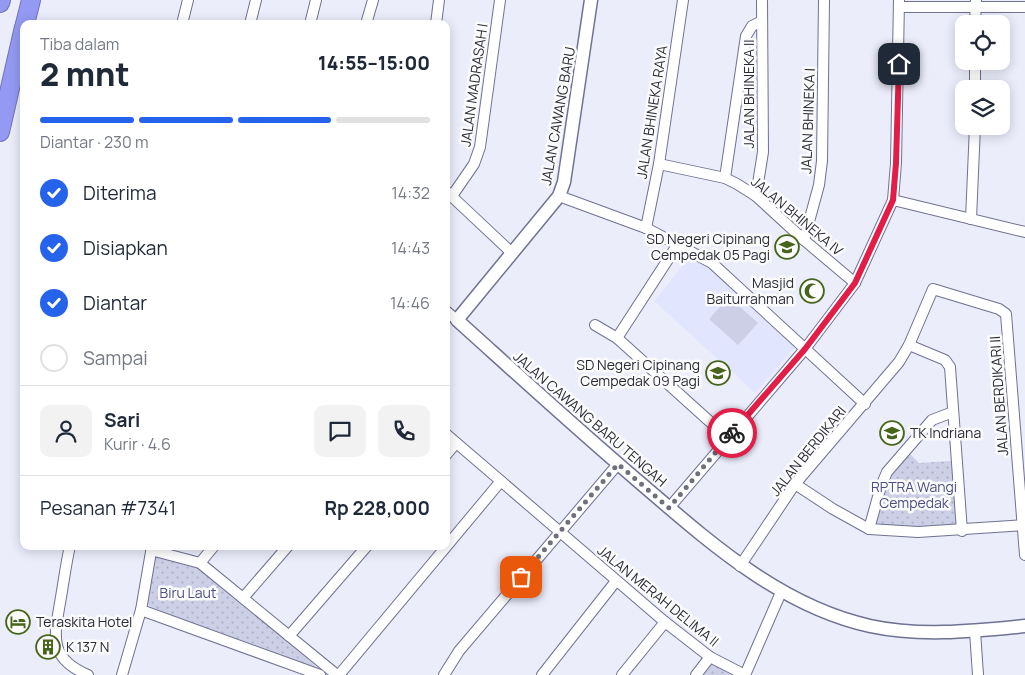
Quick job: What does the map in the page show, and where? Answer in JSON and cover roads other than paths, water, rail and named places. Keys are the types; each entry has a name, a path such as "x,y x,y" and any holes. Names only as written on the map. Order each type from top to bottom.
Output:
{"highway":[{"path":"25,20 31,0"},
{"path":"0,132 20,43"}],"street":[{"path":"183,20 188,0"},
{"path":"251,20 256,0"},
{"path":"311,20 316,0"},
{"path":"367,20 373,0"},
{"path":"436,20 439,0"},
{"name":"JALAN MADRASAH I","path":"450,192 474,164 480,148 500,0"},
{"name":"JALAN CAWANG BARU","path":"457,320 559,196 564,182 591,0"},
{"name":"JALAN BHINEKA RAYA","path":"646,228 659,164 683,0"},
{"name":"JALAN BHINEKA II","path":"756,196 764,152 762,0"},
{"name":"JALAN BHINEKA I","path":"804,240 822,161 824,0"},
{"path":"669,508 805,349 855,283 893,200 896,163 899,4 976,4 1025,7"},
{"name":"JALAN BHINEKA II","path":"725,178 746,36 752,26 762,21"},
{"path":"971,220 975,135"},
{"name":"JALAN BHINEKA IV","path":"659,164 725,178 756,196 855,283"},
{"path":"450,194 512,253"},
{"path":"559,196 646,228 712,263 805,349"},
{"path":"893,200 1025,232"},
{"path":"617,338 678,244"},
{"name":"JALAN BERDIKARI","path":"740,566 795,484 893,369 909,345 933,289"},
{"name":"JALAN BERDIKARI II","path":"933,289 999,309 1006,314 1025,554"},
{"name":"JALAN CAWANG BARU TENGAH","path":"450,314 618,464 740,566 804,602 870,626 914,633 975,631 1025,626"},
{"path":"595,326 617,338 728,438"},
{"path":"909,345 948,362 962,531"},
{"name":"JALAN BERDIKARI","path":"805,349 864,404"},
{"path":"869,529 881,486 887,472 932,420 953,412"},
{"name":"JALAN MERAH DELIMA II","path":"450,438 665,622 710,657 745,675"},
{"path":"450,450 456,443"},
{"path":"444,675 458,652 618,464"},
{"path":"450,542 501,481"},
{"path":"795,484 833,510 869,529 918,532 962,531 1023,525"},
{"path":"69,550 54,634 58,648 65,661 72,668 88,675"},
{"path":"122,675 141,610 151,550"},
{"path":"158,550 200,563 338,675 443,550"},
{"path":"200,563 211,550"},
{"path":"243,598 285,550"},
{"path":"289,636 364,550"},
{"path":"542,675 616,581"},
{"path":"745,675 782,590"},
{"path":"141,610 320,675"},
{"path":"622,675 665,622"},
{"path":"975,631 978,675"},
{"path":"696,675 710,657"}],"place":[{"name":"SD Negeri Cipinang Cempedak 05 Pagi","path":"787,247"},
{"name":"Masjid Baiturrahman","path":"812,291"},
{"name":"SD Negeri Cipinang Cempedak 09 Pagi","path":"718,373"},
{"name":"TK Indriana","path":"892,433"},
{"name":"Teraskita Hotel","path":"18,622"},
{"name":"K 137 N","path":"48,647"}],"park label":[{"name":"RPTRA Wangi Cempedak","path":"914,496"},
{"name":"Biru Laut","path":"188,593"}]}
